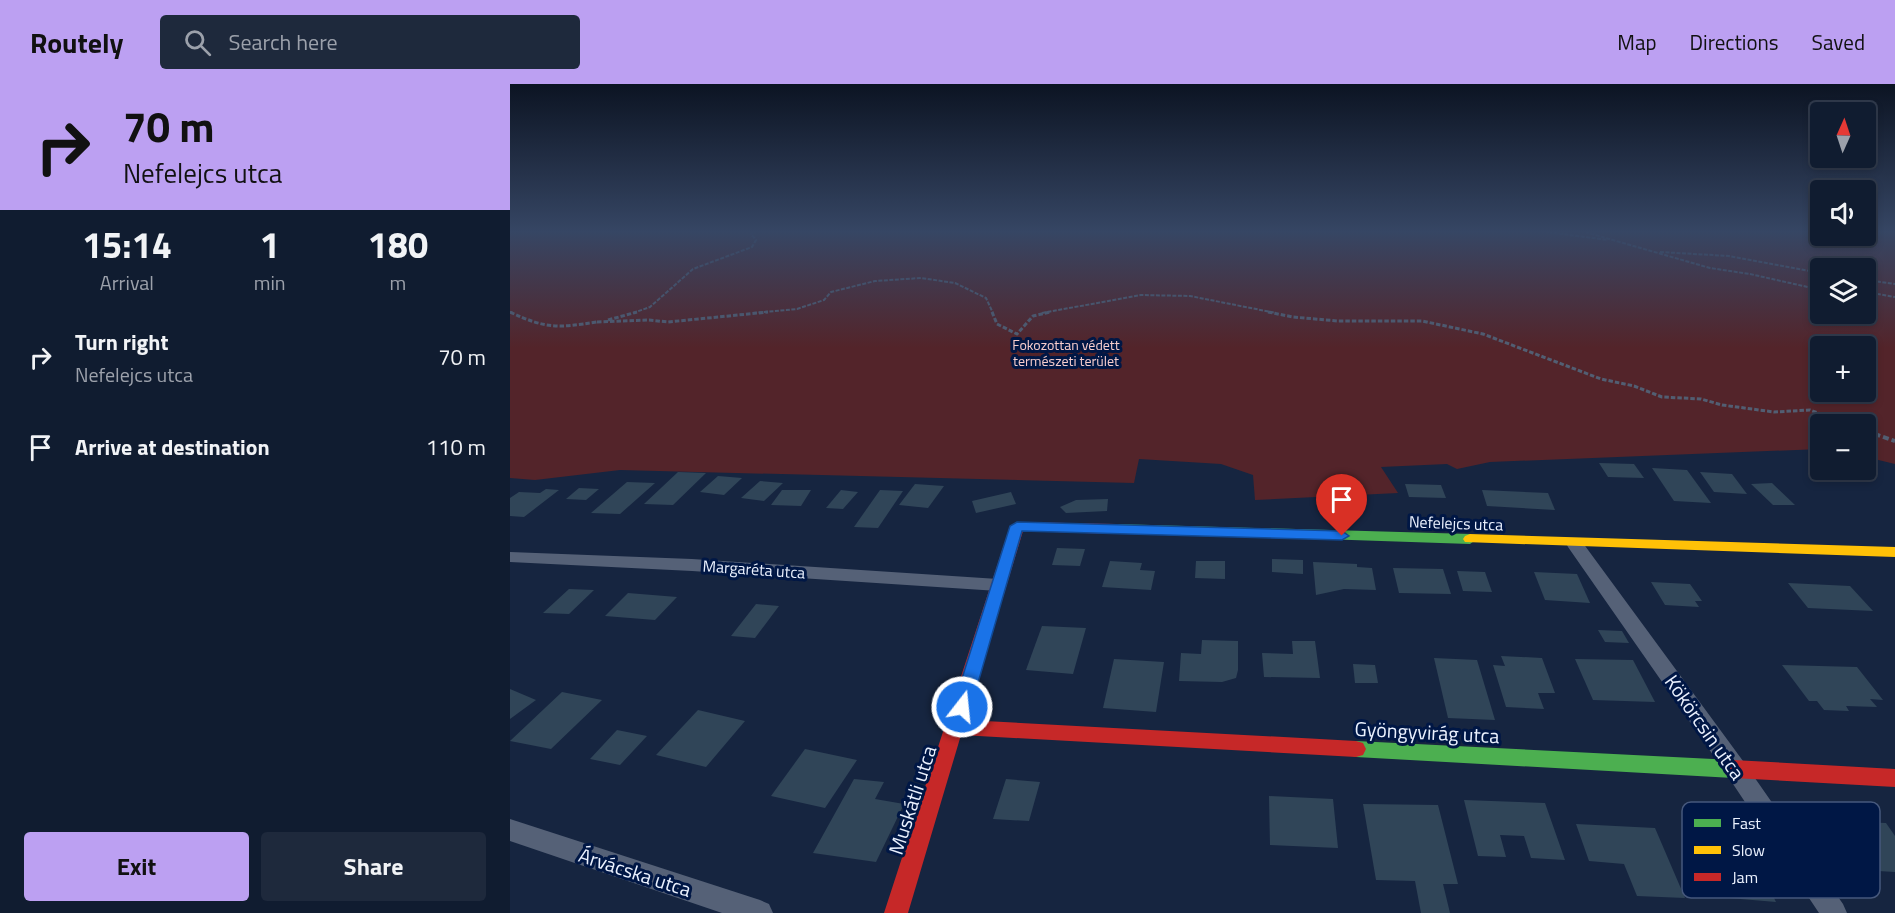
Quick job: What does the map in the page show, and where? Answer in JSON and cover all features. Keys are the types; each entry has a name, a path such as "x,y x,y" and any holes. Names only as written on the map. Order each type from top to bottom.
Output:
{"street":[{"name":"Nefelejcs utca","path":"1017,526 1895,552"},
{"name":"Muskátli utca","path":"896,913 1017,526"},
{"name":"Kökörcsin utca","path":"1574,543 1758,802"},
{"name":"Margaréta utca","path":"510,557 692,565 998,585"},
{"name":"Gyöngyvirág utca","path":"956,727 1895,778"},
{"name":"Árvácska utca","path":"510,830 760,913"},
{"name":"Kökörcsin utca","path":"1824,898 1834,913"}],"path":[{"path":"649,320 643,315 691,271"},
{"path":"1723,271 1750,274 1810,288"},
{"path":"597,322 649,320 668,322 797,309 824,300 831,292 852,285 921,278 955,283 986,298 997,324 1017,334 1034,316 1046,312 1084,307 1129,296 1190,296 1277,316 1338,321 1422,321 1483,334 1601,379 1643,388 1662,397 1701,399 1722,405 1774,412 1810,410 1821,414"},
{"path":"1876,281 1895,284"},
{"path":"1876,294 1895,297"},
{"path":"510,312 538,325 570,326 627,316 650,307"},
{"path":"1876,434 1895,441"}],"green space":[{"name":"Fokozottan védett természeti terület","path":"510,271 1810,271 1810,324 1876,324 1876,271 1895,271 1895,464 1876,459 1876,414 1810,414 1810,449 1490,462 1457,469 1447,464 1381,467 1398,493 1255,500 1253,475 1221,464 1139,459 1134,483 620,470 535,480 510,478"}],"building":[{"path":"1599,463 1634,464 1644,478 1608,477"},
{"path":"1652,468 1687,470 1711,503 1674,501"},
{"path":"678,472 706,473 673,505 644,504"},
{"path":"1700,472 1732,474 1747,494 1714,492"},
{"path":"718,476 742,478 724,495 700,492"},
{"path":"760,481 783,483 764,501 741,498"},
{"path":"627,482 655,483 620,514 591,513"},
{"path":"1772,483 1795,505 1773,505 1751,484"},
{"path":"915,484 944,486 928,508 899,505"},
{"path":"1405,484 1441,485 1446,498 1409,497"},
{"path":"579,488 599,489 586,500 566,499"},
{"path":"546,489 559,490 524,517 510,516 510,498 519,492 540,493"},
{"path":"782,490 811,490 801,506 771,505"},
{"path":"841,490 858,492 843,509 826,508"},
{"path":"880,490 903,491 878,528 854,527"},
{"path":"1482,490 1548,493 1555,510 1487,506"},
{"path":"1011,492 1016,504 976,513 972,501"},
{"path":"1108,499 1107,511 1066,513 1060,507 1076,500"},
{"path":"1057,548 1085,549 1080,566 1052,565"},
{"path":"1272,559 1303,560 1303,574 1272,572"},
{"path":"1110,561 1142,563 1140,570 1155,571 1151,590 1102,587"},
{"path":"1196,561 1225,561 1225,579 1195,578"},
{"path":"1313,562 1357,564 1357,567 1372,568 1376,590 1344,589 1316,595"},
{"path":"1393,568 1443,569 1451,594 1399,593"},
{"path":"1457,571 1485,572 1492,592 1463,591"},
{"path":"1534,572 1577,574 1590,603 1545,600"},
{"path":"1651,582 1690,584 1702,601 1695,601 1699,607 1665,605"},
{"path":"1788,583 1850,586 1873,611 1808,608"},
{"path":"569,589 594,590 569,614 543,613"},
{"path":"628,593 677,597 655,620 605,616"},
{"path":"756,604 779,606 755,638 731,636"},
{"path":"1042,626 1086,628 1073,674 1026,670"},
{"path":"1598,630 1622,631 1629,643 1605,642"},
{"path":"1202,640 1238,641 1236,678 1222,682 1179,681 1181,653 1201,654"},
{"path":"1292,641 1315,641 1320,678 1264,677 1262,653 1293,654"},
{"path":"1501,656 1542,658 1555,693 1538,693 1544,709 1506,707 1493,665 1505,666"},
{"path":"1434,658 1477,660 1495,720 1448,718"},
{"path":"1114,659 1164,662 1156,712 1103,708"},
{"path":"1575,659 1633,660 1655,702 1593,700"},
{"path":"1353,664 1375,665 1378,683 1355,683"},
{"path":"1782,665 1857,667 1883,700 1870,699 1877,707 1846,706 1849,711 1824,710 1817,701 1809,701"},
{"path":"510,689 536,700 510,719"},
{"path":"562,692 602,700 551,749 510,741"},
{"path":"698,710 745,721 706,767 656,755"},
{"path":"617,730 647,736 620,765 590,759"},
{"path":"805,749 857,760 825,808 771,796"},
{"path":"854,779 884,782 875,799 904,804 876,862 813,853"},
{"path":"1006,779 1040,782 1029,821 993,819"},
{"path":"1269,796 1333,799 1338,848 1270,845"},
{"path":"1464,800 1545,803 1565,860 1531,858 1524,836 1500,835 1506,857 1478,856"},
{"path":"1363,804 1438,805 1458,884 1443,884 1450,913 1421,913 1415,881 1376,880"},
{"path":"1880,823 1886,823 1895,836 1895,872 1880,871"},
{"path":"1576,824 1655,828 1682,891 1682,898 1637,896 1624,864 1589,861"},
{"path":"1729,898 1774,898 1776,902"}],"traffic: fast":[{"path":"1116,529 1470,539"},
{"path":"1356,749 1733,769"}],"traffic: slow":[{"path":"1470,539 1895,552"}],"traffic: jam":[{"path":"896,913 1017,526 1116,529"},
{"path":"956,727 1356,749"},
{"path":"1733,769 1895,778"}],"route":[{"path":"962,707 1017,526 1342,536"}]}
